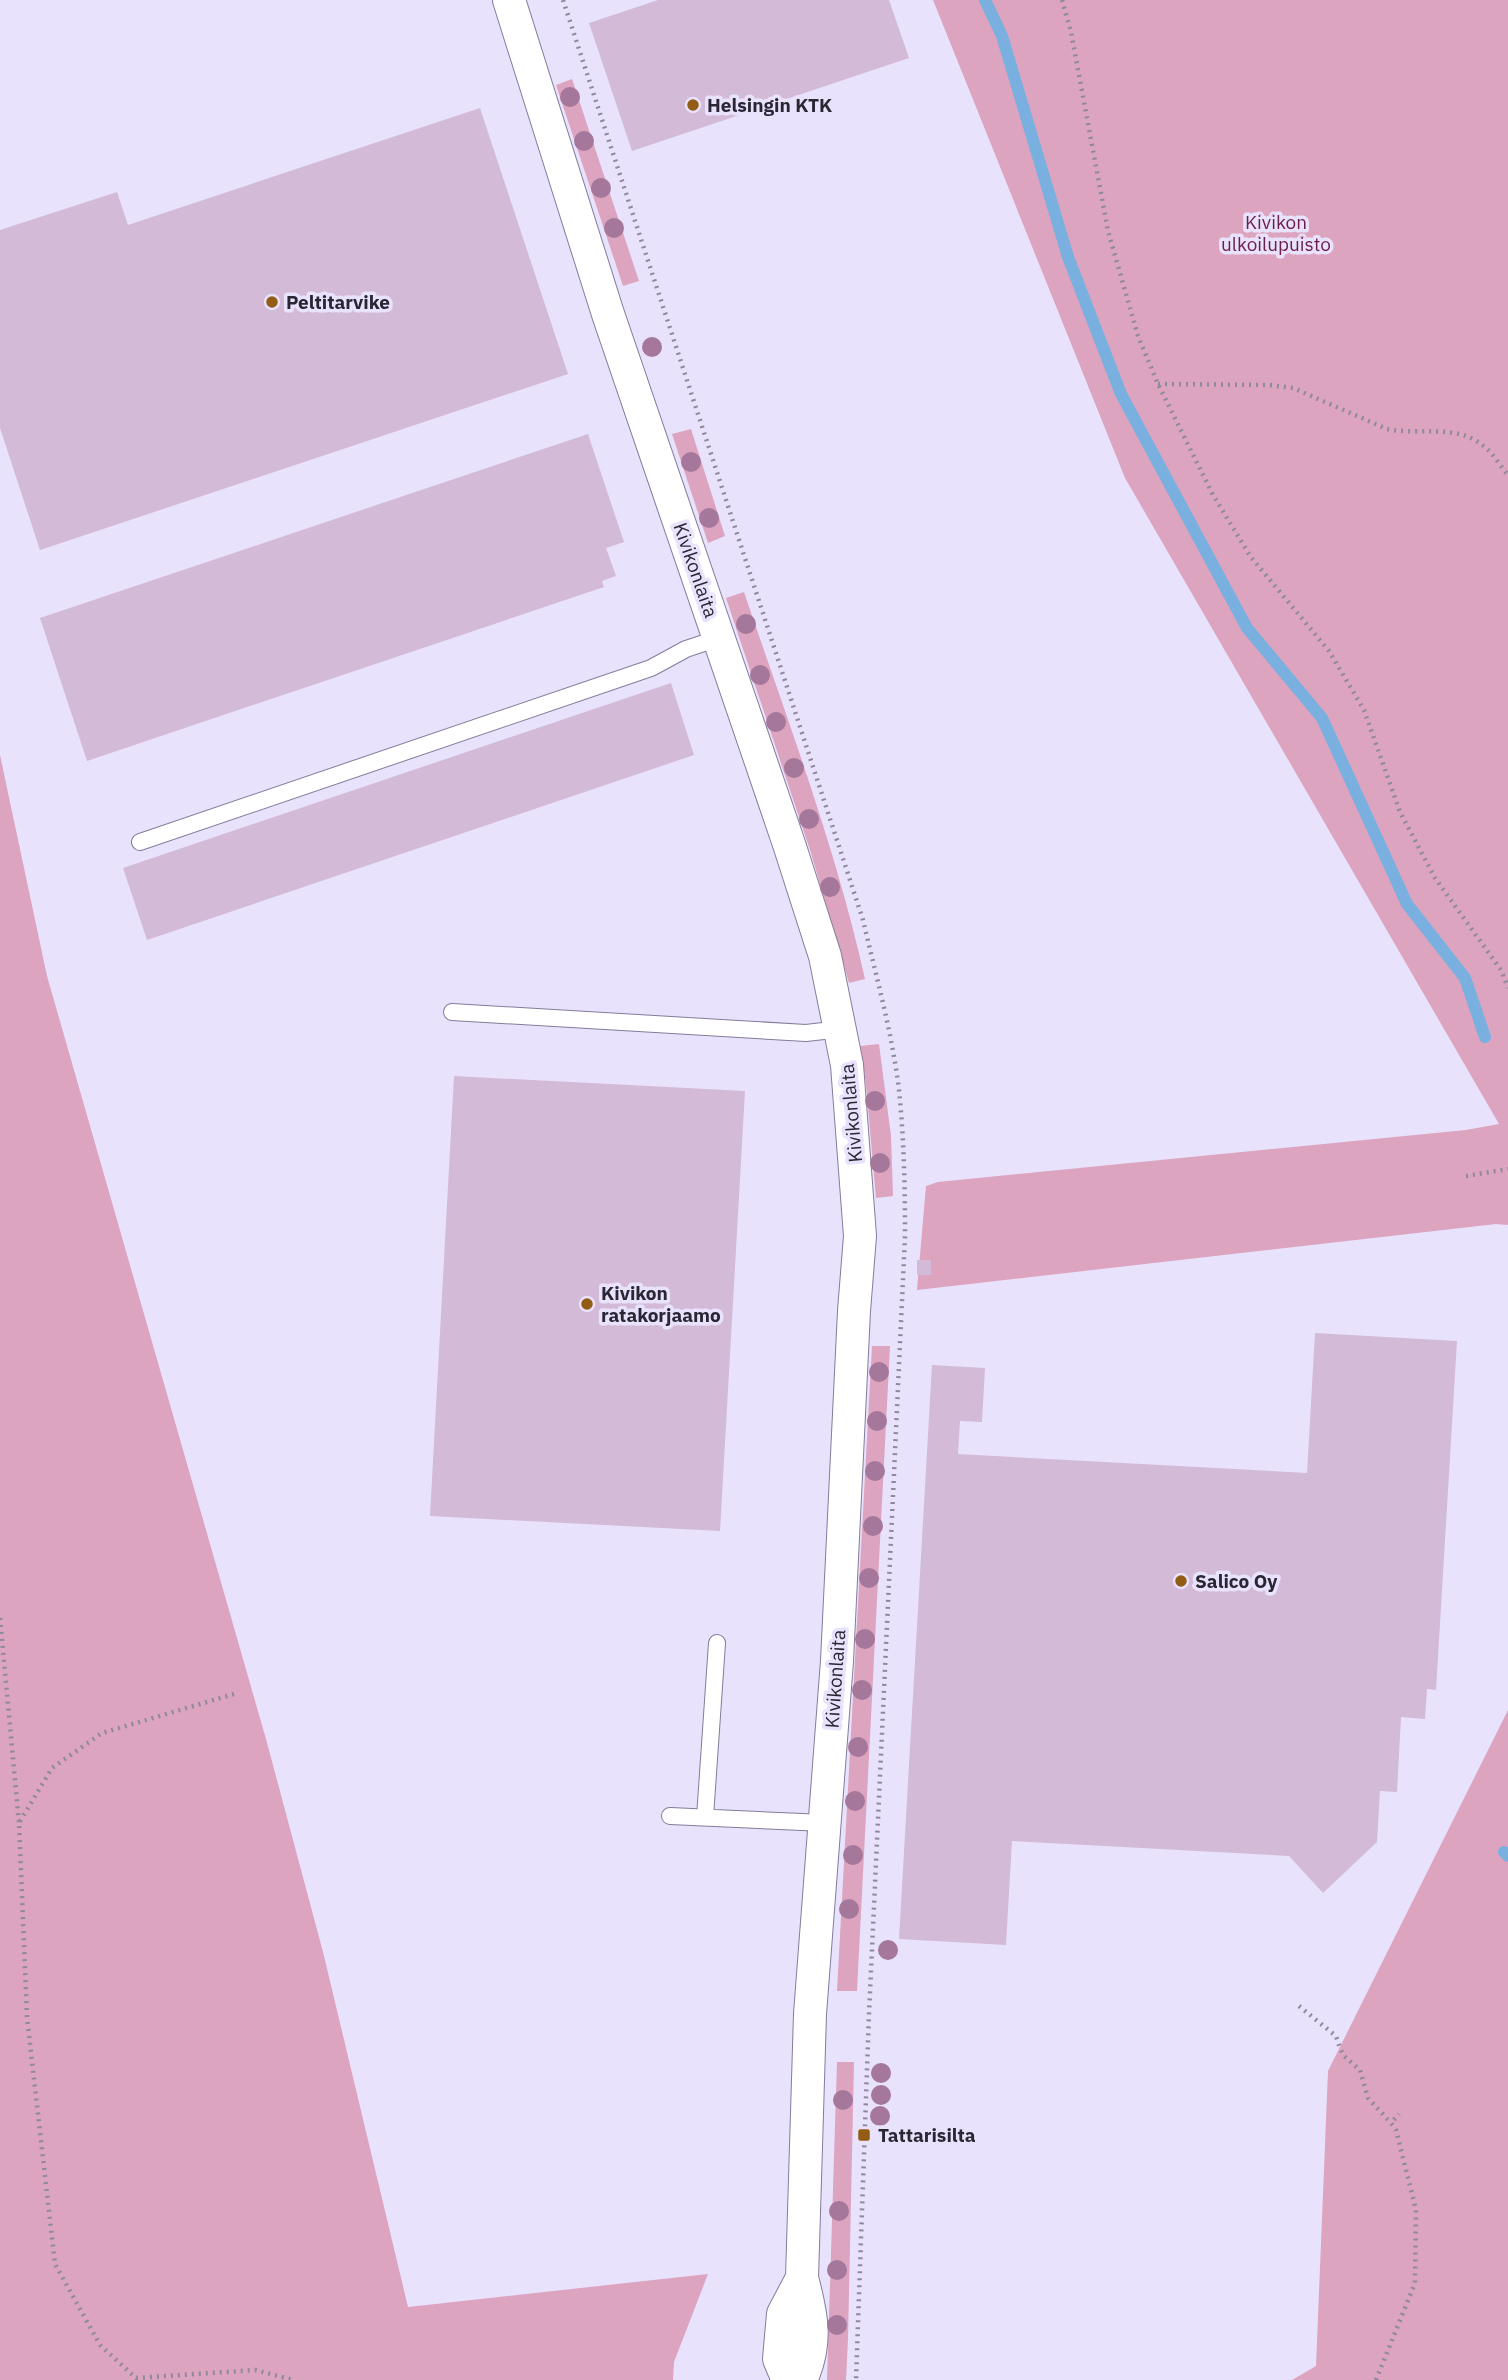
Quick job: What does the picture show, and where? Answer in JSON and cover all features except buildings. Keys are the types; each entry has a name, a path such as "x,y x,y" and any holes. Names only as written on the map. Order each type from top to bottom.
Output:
{"street":[{"name":"Kivikonlaita","path":"509,0 608,314 821,943 841,1029 848,1077 860,1236 837,1661 810,2014 802,2278 812,2316 810,2361 802,2380"},
{"name":"Kivikonlaita","path":"788,2380 779,2359 783,2314 802,2278"}],"lane":[{"path":"140,842 652,668 686,649 719,638"},
{"path":"452,1012 806,1032 841,1029"},
{"path":"705,1817 717,1643"},
{"path":"670,1816 825,1823"}],"path":[{"path":"563,0 863,920 898,1087 905,1173 905,1236 869,2014 856,2380"},
{"path":"1062,0 1071,32 1108,231 1138,336 1158,384 1212,493 1250,556 1329,651 1364,710 1399,812 1435,878 1501,970 1508,988"},
{"path":"1158,384 1270,385 1293,388 1387,429 1402,432 1454,432 1469,437 1487,448 1508,475"},
{"path":"1466,1176 1508,1169"},
{"path":"0,1618 19,1823 27,2017 55,2264 100,2345 136,2378 255,2370 295,2380"},
{"path":"19,1823 52,1768 102,1733 234,1694"},
{"path":"1299,2006 1336,2036 1339,2049 1360,2070 1368,2098 1396,2130 1416,2210 1415,2283 1376,2380"},
{"path":"1391,2123 1399,2114"}],"green space":[{"name":"Kivikon ulkoilupuisto","path":"933,0 1508,0 1508,1225 1496,1224 917,1290 926,1186 938,1182 1466,1130 1499,1124 1125,478"},
{"path":"572,79 639,281 623,286 556,85"},
{"path":"691,429 725,536 708,543 672,434"},
{"path":"744,592 825,832 865,979 849,983 811,853 726,598"},
{"path":"0,755 47,976 266,1739 323,1952 408,2307 708,2274 674,2362 673,2380 0,2380"},
{"path":"879,1044 891,1136 893,1196 876,1198 860,1046"},
{"path":"872,1346 890,1346 857,1991 837,1991"},
{"path":"1508,1710 1508,2380 1292,2380 1316,2366 1328,2071"},
{"path":"837,2062 854,2062 848,2339 846,2380 827,2380"}],"waterway":[{"path":"985,0 1002,36 1068,257 1121,394 1247,628 1322,718 1407,904 1465,978 1485,1037"},
{"path":"1504,1852 1508,1856"}],"place":[{"name":"Helsingin KTK","path":"693,105"},
{"name":"Peltitarvike","path":"272,302"},
{"name":"Kivikon ratakorjaamo","path":"587,1304"},
{"name":"Salico Oy","path":"1181,1581"},
{"name":"Tattarisilta","path":"864,2135"}]}
